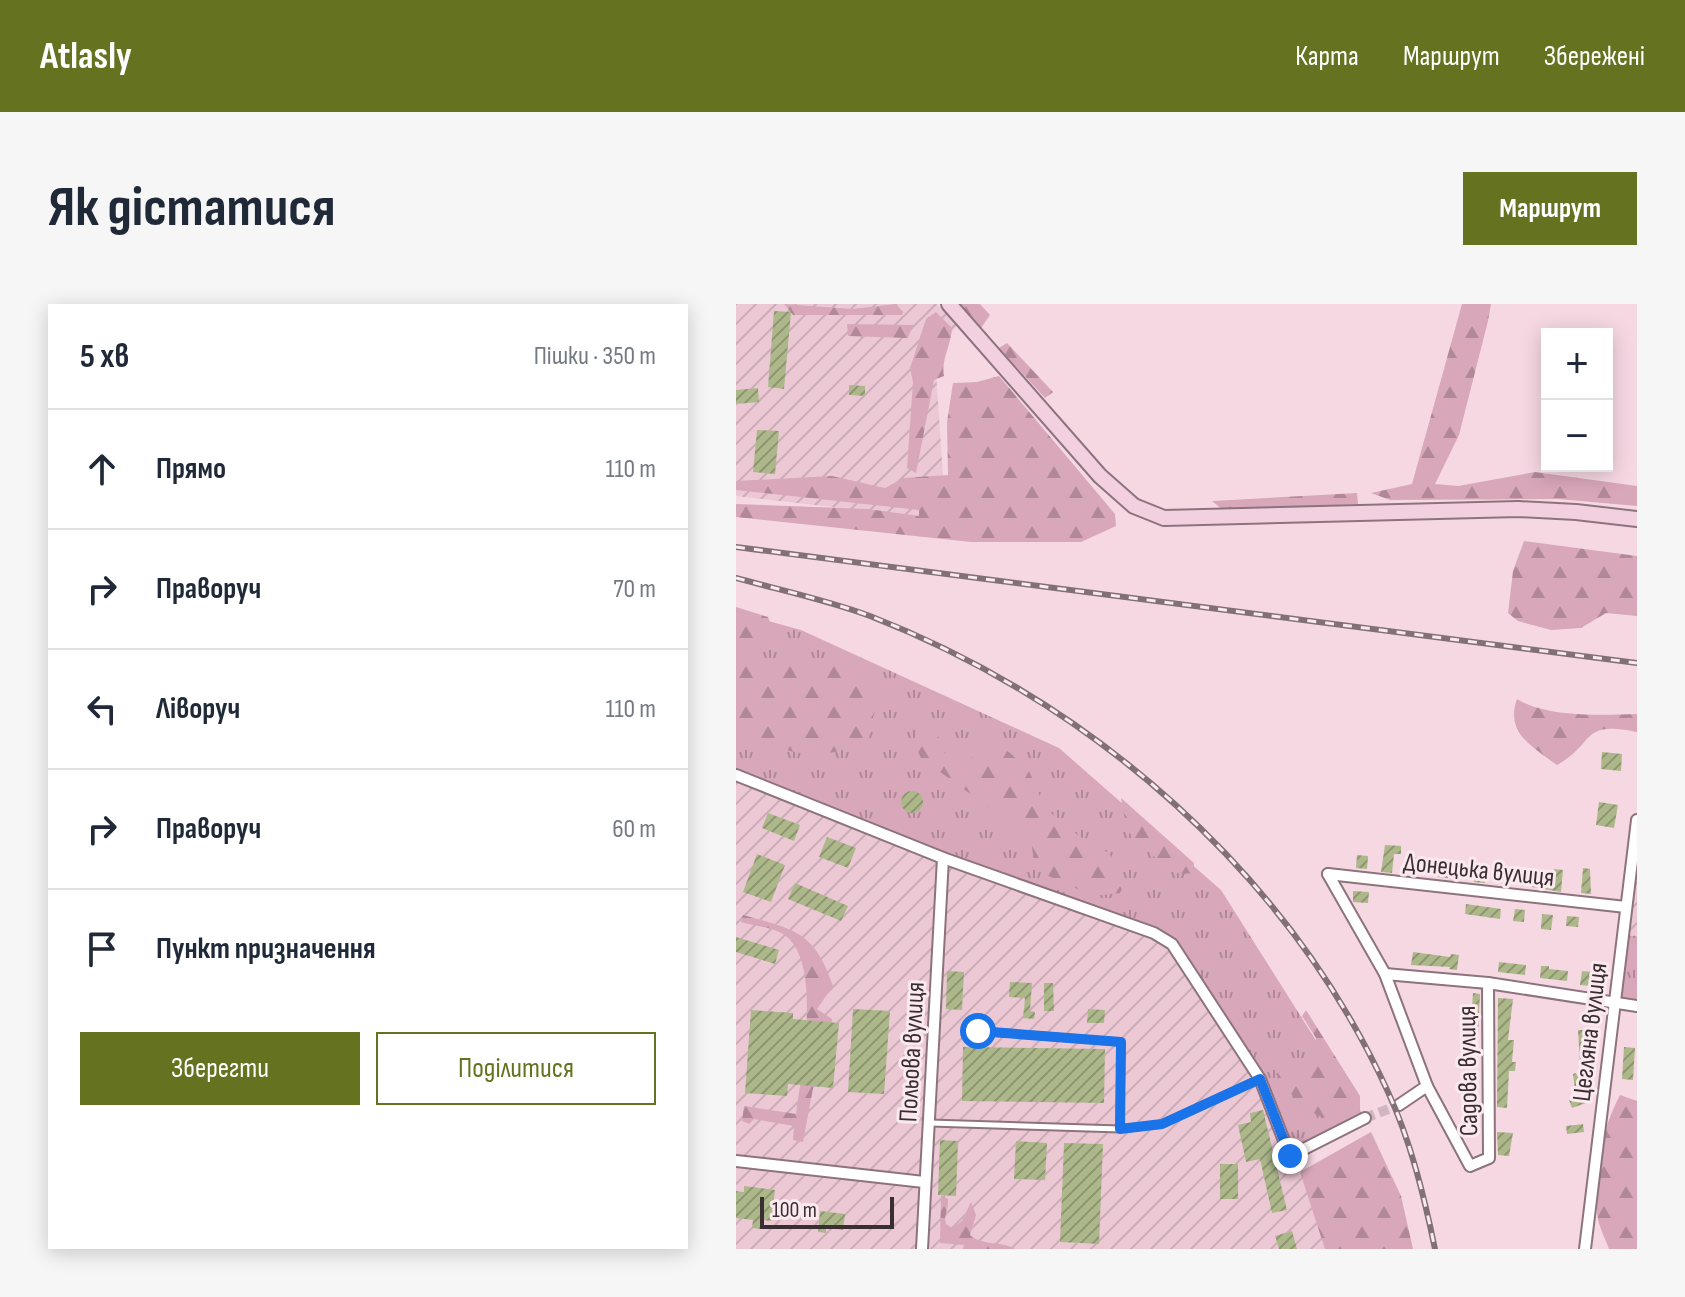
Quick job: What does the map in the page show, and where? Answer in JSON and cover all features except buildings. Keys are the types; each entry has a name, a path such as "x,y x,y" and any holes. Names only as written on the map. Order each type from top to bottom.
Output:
{"main road":[{"path":"949,304 1100,476 1134,506 1164,518 1518,509 1637,519"}],"street":[{"path":"736,775 943,858 1154,933 1172,944 1260,1079 1290,1156 1365,1118"},
{"name":"Цегляна вулиця","path":"1585,1249 1637,820"},
{"name":"Польова вулиця","path":"922,1249 943,858"},
{"name":"Донецька вулиця","path":"1385,974 1328,874 1626,907"},
{"path":"1399,1105 1427,1086 1385,974 1488,983 1637,1006"},
{"name":"Садова вулиця","path":"1427,1086 1470,1166 1489,1158 1488,983"},
{"path":"736,1161 924,1182"}],"lane":[{"path":"978,1031 1121,1042 1120,1129"},
{"path":"930,1123 1120,1129 1162,1124 1260,1079"}],"shaded area":[{"path":"736,304 937,304 957,325 935,357 946,520 736,496"},
{"path":"736,775 1172,944 1260,1079 1290,1156 1331,1233 1335,1249 736,1249"},
{"path":"1637,836 1637,936 1622,935"}],"green space":[{"path":"784,304 852,309 896,304 903,312 902,315 793,315"},
{"path":"960,304 980,304 990,315 981,328"},
{"path":"1462,304 1491,304 1459,435 1435,484 1458,486 1535,472 1637,486 1637,506 1558,499 1390,500 1371,493 1412,484"},
{"path":"936,312 952,328 944,376 934,380 916,473 907,468 913,382 910,368 926,319"},
{"path":"847,324 913,325 908,338 848,336"},
{"path":"1007,343 1053,392 1045,398 999,348"},
{"path":"999,376 1115,514 1116,526 1081,542 971,542 736,517 736,504 868,509 919,516 919,510 736,490 736,481 832,476 885,488 903,478 948,475 947,422 953,383 977,382"},
{"path":"1357,493 1358,504 1223,510 1212,501"},
{"path":"1524,541 1637,556 1637,616 1606,613 1581,628 1551,630 1518,621 1508,613 1513,571"},
{"path":"736,607 768,617 772,627 760,658 765,667 831,665 849,668 874,683 877,701 866,740 832,753 800,753 768,744 736,727"},
{"path":"736,612 801,630 1059,748 1221,890 1365,1118 1290,1156 1260,1079 1172,944 736,775"},
{"path":"1517,699 1544,710 1559,712 1637,714 1637,732 1606,729 1596,732 1557,765 1530,745 1518,730 1514,711"},
{"path":"923,724 936,728 947,756 964,766 982,747 995,745 1009,752 1029,771 1045,808 1079,836 1109,853 1125,881 1120,893 1093,896 1042,873 1034,862 1032,847 1012,824 921,758 915,745 915,731"},
{"path":"1121,798 1194,863 1194,873 1179,874 1136,841 1127,830"},
{"path":"743,915 790,930 810,943 833,986 817,1009 832,1019 830,1055 814,1083 803,1142 793,1140 794,1126 754,1119 749,1124 742,1121 744,1106 796,1114 807,1019 803,967 796,947 779,932 741,922"},
{"path":"1622,935 1637,936 1637,1006 1616,1003"},
{"path":"1306,1010 1360,1096 1360,1110 1347,1117 1335,1119 1312,1112 1302,1105 1276,1074 1315,1060 1316,1038 1302,1016"},
{"path":"1620,1095 1637,1101 1637,1249 1609,1249 1597,1213 1596,1182 1600,1152"},
{"path":"1371,1132 1401,1196 1413,1249 1325,1249 1300,1172"},
{"path":"941,1195 948,1199 946,1224 952,1228 962,1221 971,1202 976,1215 970,1235 980,1241 1015,1249 963,1249 964,1245 940,1243"}],"tunnel":[{"path":"1365,1118 1399,1105"}],"railway":[{"path":"736,547 1637,663"},
{"path":"736,578 854,610 952,652 1031,696 1106,747 1175,804 1239,868 1296,937 1346,1012 1388,1092 1404,1130 1435,1249"}],"route":[{"path":"978,1031 1121,1042 1120,1129 1162,1124 1260,1079 1290,1156"}]}
